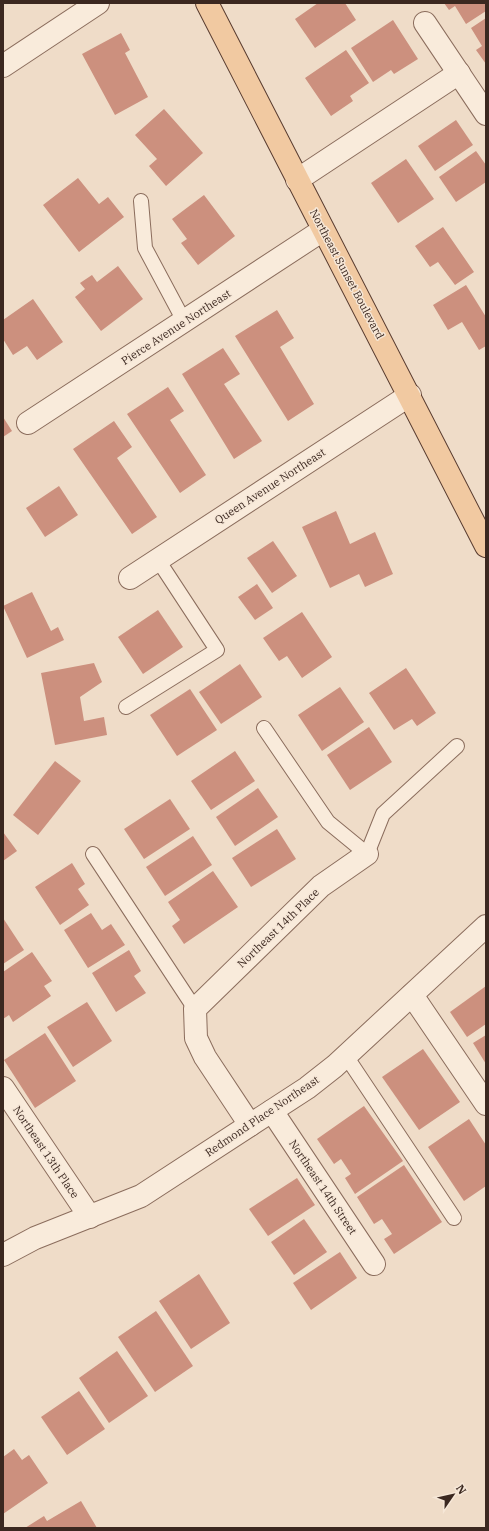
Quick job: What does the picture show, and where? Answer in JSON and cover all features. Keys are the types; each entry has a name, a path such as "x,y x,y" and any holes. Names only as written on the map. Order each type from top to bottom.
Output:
{"main road":[{"name":"Northeast Sunset Boulevard","path":"207,3 323,230 410,395 486,546"}],"street":[{"path":"3,66 98,3"},
{"path":"425,23 486,114"},
{"path":"298,180 459,73"},
{"name":"Pierce Avenue Northeast","path":"28,423 323,230"},
{"name":"Queen Avenue Northeast","path":"130,578 410,395"},
{"name":"Northeast 14th Place","path":"195,1009 321,886 367,854"},
{"name":"Redmond Place Northeast","path":"3,1255 35,1238 141,1196 307,1088 346,1056 486,926"},
{"path":"412,995 486,1104"},
{"path":"195,1009 196,1038 205,1057 250,1126"},
{"name":"Northeast 13th Place","path":"3,1088 90,1217"},
{"name":"Northeast 14th Street","path":"272,1111 374,1264"}],"lane":[{"path":"141,201 145,248 184,321"},
{"path":"126,707 216,650 158,560"},
{"path":"264,728 328,822 367,854 383,814 457,746"},
{"path":"94,854 195,1009"},
{"path":"346,1056 454,1218"}],"building":[{"path":"318,3 345,3 356,20 315,48 295,19"},
{"path":"444,3 486,3 486,11 466,24 455,6 449,10"},
{"path":"486,18 486,64 476,50 482,46 471,28"},
{"path":"393,20 418,59 394,74 391,70 373,82 351,48"},
{"path":"121,33 130,50 125,53 148,97 115,115 82,54"},
{"path":"346,50 369,83 350,96 353,101 331,116 305,78"},
{"path":"164,109 203,153 166,186 149,166 157,159 135,135"},
{"path":"456,120 473,145 435,171 418,146"},
{"path":"476,151 486,165 486,182 456,202 439,177"},
{"path":"406,159 434,199 398,223 371,183"},
{"path":"78,178 99,204 108,197 124,217 79,252 43,205"},
{"path":"204,195 235,236 198,265 181,243 187,239 172,219"},
{"path":"443,227 474,272 455,285 438,262 430,267 415,246"},
{"path":"118,266 143,299 101,331 75,297 85,289 80,283 92,275 97,282"},
{"path":"466,285 486,317 486,346 479,350 462,322 448,330 433,305"},
{"path":"33,299 63,342 37,360 27,346 13,355 3,339 3,320"},
{"path":"277,310 294,338 280,347 314,404 288,421 235,336"},
{"path":"223,348 240,374 224,384 262,441 234,459 182,374"},
{"path":"168,387 184,411 170,420 206,475 180,493 127,414"},
{"path":"3,417 12,431 3,437"},
{"path":"114,421 132,447 117,458 157,517 132,534 73,449"},
{"path":"59,486 78,515 45,537 26,508"},
{"path":"336,511 350,544 375,532 393,574 365,587 359,574 330,588 302,527"},
{"path":"273,541 297,576 272,593 247,558"},
{"path":"257,584 273,608 255,620 238,597"},
{"path":"32,592 51,631 58,627 64,640 27,658 3,606"},
{"path":"158,610 183,647 143,674 118,637"},
{"path":"302,612 332,657 302,678 287,656 279,661 263,638"},
{"path":"94,663 102,682 80,697 84,721 104,717 107,735 55,745 41,673"},
{"path":"240,664 262,697 221,724 199,692"},
{"path":"406,668 436,713 417,726 412,719 394,730 369,693"},
{"path":"340,687 364,722 322,751 298,715"},
{"path":"190,689 217,730 177,756 150,715"},
{"path":"369,727 392,762 350,790 327,755"},
{"path":"235,751 255,781 211,810 191,781"},
{"path":"55,761 81,781 38,835 13,815"},
{"path":"258,788 278,817 235,846 216,817"},
{"path":"170,799 190,829 144,859 124,829"},
{"path":"277,829 296,859 251,887 232,858"},
{"path":"3,832 17,851 3,861"},
{"path":"193,836 212,865 165,896 146,867"},
{"path":"72,863 85,884 78,889 89,905 60,925 35,887"},
{"path":"213,871 238,907 184,944 172,926 180,920 168,902"},
{"path":"91,913 102,930 111,924 125,945 88,968 64,930"},
{"path":"3,918 24,950 3,964"},
{"path":"129,950 141,971 134,976 146,993 116,1012 92,973"},
{"path":"32,952 52,981 44,986 51,996 13,1022 9,1015 3,1019 3,972"},
{"path":"486,986 486,1024 467,1037 450,1012"},
{"path":"87,1002 112,1041 73,1067 47,1027"},
{"path":"45,1033 76,1081 35,1108 4,1060"},
{"path":"486,1035 486,1064 473,1043"},
{"path":"423,1049 460,1102 419,1130 382,1077"},
{"path":"364,1106 403,1161 355,1194 345,1178 351,1174 341,1159 334,1164 317,1139"},
{"path":"469,1119 486,1145 486,1186 464,1201 428,1147"},
{"path":"404,1165 442,1222 394,1254 384,1239 392,1234 382,1219 374,1224 357,1197"},
{"path":"297,1178 315,1205 268,1236 249,1209"},
{"path":"304,1219 327,1252 294,1275 271,1242"},
{"path":"340,1252 357,1278 311,1310 293,1283"},
{"path":"199,1274 230,1323 191,1349 159,1301"},
{"path":"156,1311 193,1366 155,1392 118,1337"},
{"path":"117,1351 148,1396 109,1423 79,1378"},
{"path":"79,1391 105,1429 67,1455 41,1417"},
{"path":"14,1449 22,1460 29,1455 48,1483 3,1514 3,1457"},
{"path":"81,1501 97,1528 25,1528 44,1516 47,1521"}]}
